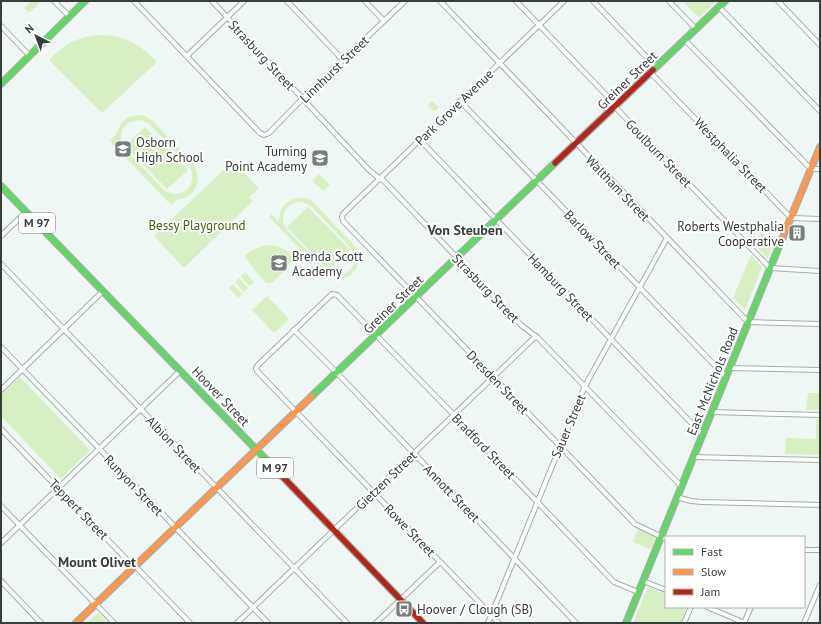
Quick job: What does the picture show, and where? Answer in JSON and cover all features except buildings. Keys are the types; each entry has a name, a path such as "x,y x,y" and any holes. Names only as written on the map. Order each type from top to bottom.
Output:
{"street":[{"path":"54,1 70,17"},
{"path":"1,84 85,1"},
{"path":"134,1 187,56 244,1"},
{"name":"Strasburg Street","path":"212,1 369,170 383,180 521,325 536,336 681,486"},
{"path":"287,1 343,60"},
{"path":"365,1 384,21"},
{"name":"Linnhurst Street","path":"187,56 264,135 269,133 303,98 405,1"},
{"name":"Waltham Street","path":"440,1 748,322"},
{"name":"Goulburn Street","path":"516,1 770,268"},
{"name":"Park Grove Avenue","path":"343,214 564,1"},
{"path":"593,1 656,67"},
{"path":"669,1 696,29"},
{"name":"Greiner Street","path":"76,623 725,1"},
{"path":"778,1 820,45"},
{"path":"719,7 820,112"},
{"path":"1,26 30,56"},
{"path":"685,40 811,170 820,170"},
{"name":"Westphalia Street","path":"650,72 791,218"},
{"name":"Barlow Street","path":"460,101 726,377"},
{"name":"Hamburg Street","path":"420,140 702,434"},
{"name":"East McNichols Road","path":"626,623 638,592 664,538 681,486 820,147"},
{"name":"Hoover Street","path":"1,186 257,449 423,623"},
{"path":"1,236 26,212"},
{"name":"Dresden Street","path":"343,214 342,217 344,220 416,297 635,524 664,538"},
{"path":"791,218 820,219"},
{"name":"Sauer Street","path":"488,623 585,386 667,238"},
{"name":"Albion Street","path":"1,264 347,623"},
{"path":"770,268 820,271"},
{"path":"1,390 103,291"},
{"name":"Bradford Street","path":"294,330 330,295 337,295 614,582 638,592"},
{"path":"748,322 820,324"},
{"name":"Rowe Street","path":"294,330 258,365 256,368 257,371 499,623"},
{"name":"Annott Street","path":"294,330 576,623"},
{"name":"Gietzen Street","path":"237,623 536,336"},
{"name":"Runyon Street","path":"1,347 268,623"},
{"path":"729,368 820,370"},
{"path":"1,543 180,371"},
{"path":"711,412 820,415"},
{"name":"Teppert Street","path":"1,429 190,623"},
{"path":"693,457 820,460"},
{"path":"677,497 702,502 820,505"},
{"path":"1,506 114,623"},
{"path":"805,550 820,550"},
{"path":"376,623 440,562"},
{"path":"1,581 41,623"},
{"path":"643,581 665,590"},
{"path":"804,623 820,585"},
{"path":"684,623 691,608"},
{"path":"708,608 745,623 751,608"}],"green space":[{"path":"32,1 42,1 29,13 24,8"},
{"path":"687,1 717,1 699,18 684,3"},
{"path":"107,35 130,41 144,50 157,62 102,113 49,60 70,43 82,38"},
{"path":"432,101 439,107 434,112 428,105"},
{"path":"140,115 153,121 191,161 196,169 198,182 191,194 171,205 110,141 123,121 132,116","holes":["133,121 144,121 149,124 190,167 192,180 187,190 178,194 165,191 124,148 121,134 125,126"]},
{"path":"145,127 188,170 167,189 125,146"},
{"name":"Bessy Playground","path":"233,161 259,188 249,197 253,201 184,268 154,236"},
{"path":"319,174 330,185 323,191 312,181"},
{"path":"296,198 304,198 311,200 353,244 357,252 358,259 354,272 349,276 342,278 326,276 269,217 271,214 279,222 281,210 285,204","holes":["296,202 307,204 312,207 350,247 354,259 351,269 342,274 336,275 329,273 287,230 283,221 284,213 288,207"]},
{"path":"308,207 350,250 328,270 287,227"},
{"path":"761,231 774,243 768,259 755,246"},
{"path":"264,245 280,248 287,251 294,257 272,283 266,283 244,256"},
{"path":"751,255 762,267 745,310 733,298"},
{"path":"245,272 254,282 250,286 241,277"},
{"path":"239,278 248,288 244,292 235,282"},
{"path":"233,284 242,294 238,298 229,288"},
{"path":"267,296 289,319 274,333 252,310"},
{"path":"20,377 90,450 61,479 1,416 1,395"},
{"path":"808,393 820,393 820,410 806,410"},
{"path":"816,419 820,419 820,455 785,454 786,438 816,439"},
{"path":"638,529 655,535 656,537 651,550 633,542"},
{"path":"648,587 665,594 665,608 687,608 681,623 633,623"},
{"path":"98,613 107,623 87,623"}],"traffic: fast":[{"path":"1,84 85,1"},
{"path":"653,70 725,1"},
{"path":"312,396 555,163"},
{"path":"1,186 282,476"},
{"path":"626,623 782,239"}],"traffic: slow":[{"path":"782,239 820,147"},
{"path":"76,623 312,396"}],"traffic: jam":[{"path":"555,163 653,70"},
{"path":"282,476 423,623"}],"place":[{"name":"Osborn High School","path":"123,149"},
{"name":"Turning Point Academy","path":"320,158"},
{"name":"Roberts Westphalia Cooperative","path":"797,233"},
{"name":"Brenda Scott Academy","path":"279,263"},
{"name":"Hoover / Clough (SB)","path":"404,609"}],"district":[{"name":"Von Steuben","path":"465,230"},
{"name":"Mount Olivet","path":"97,562"}]}
